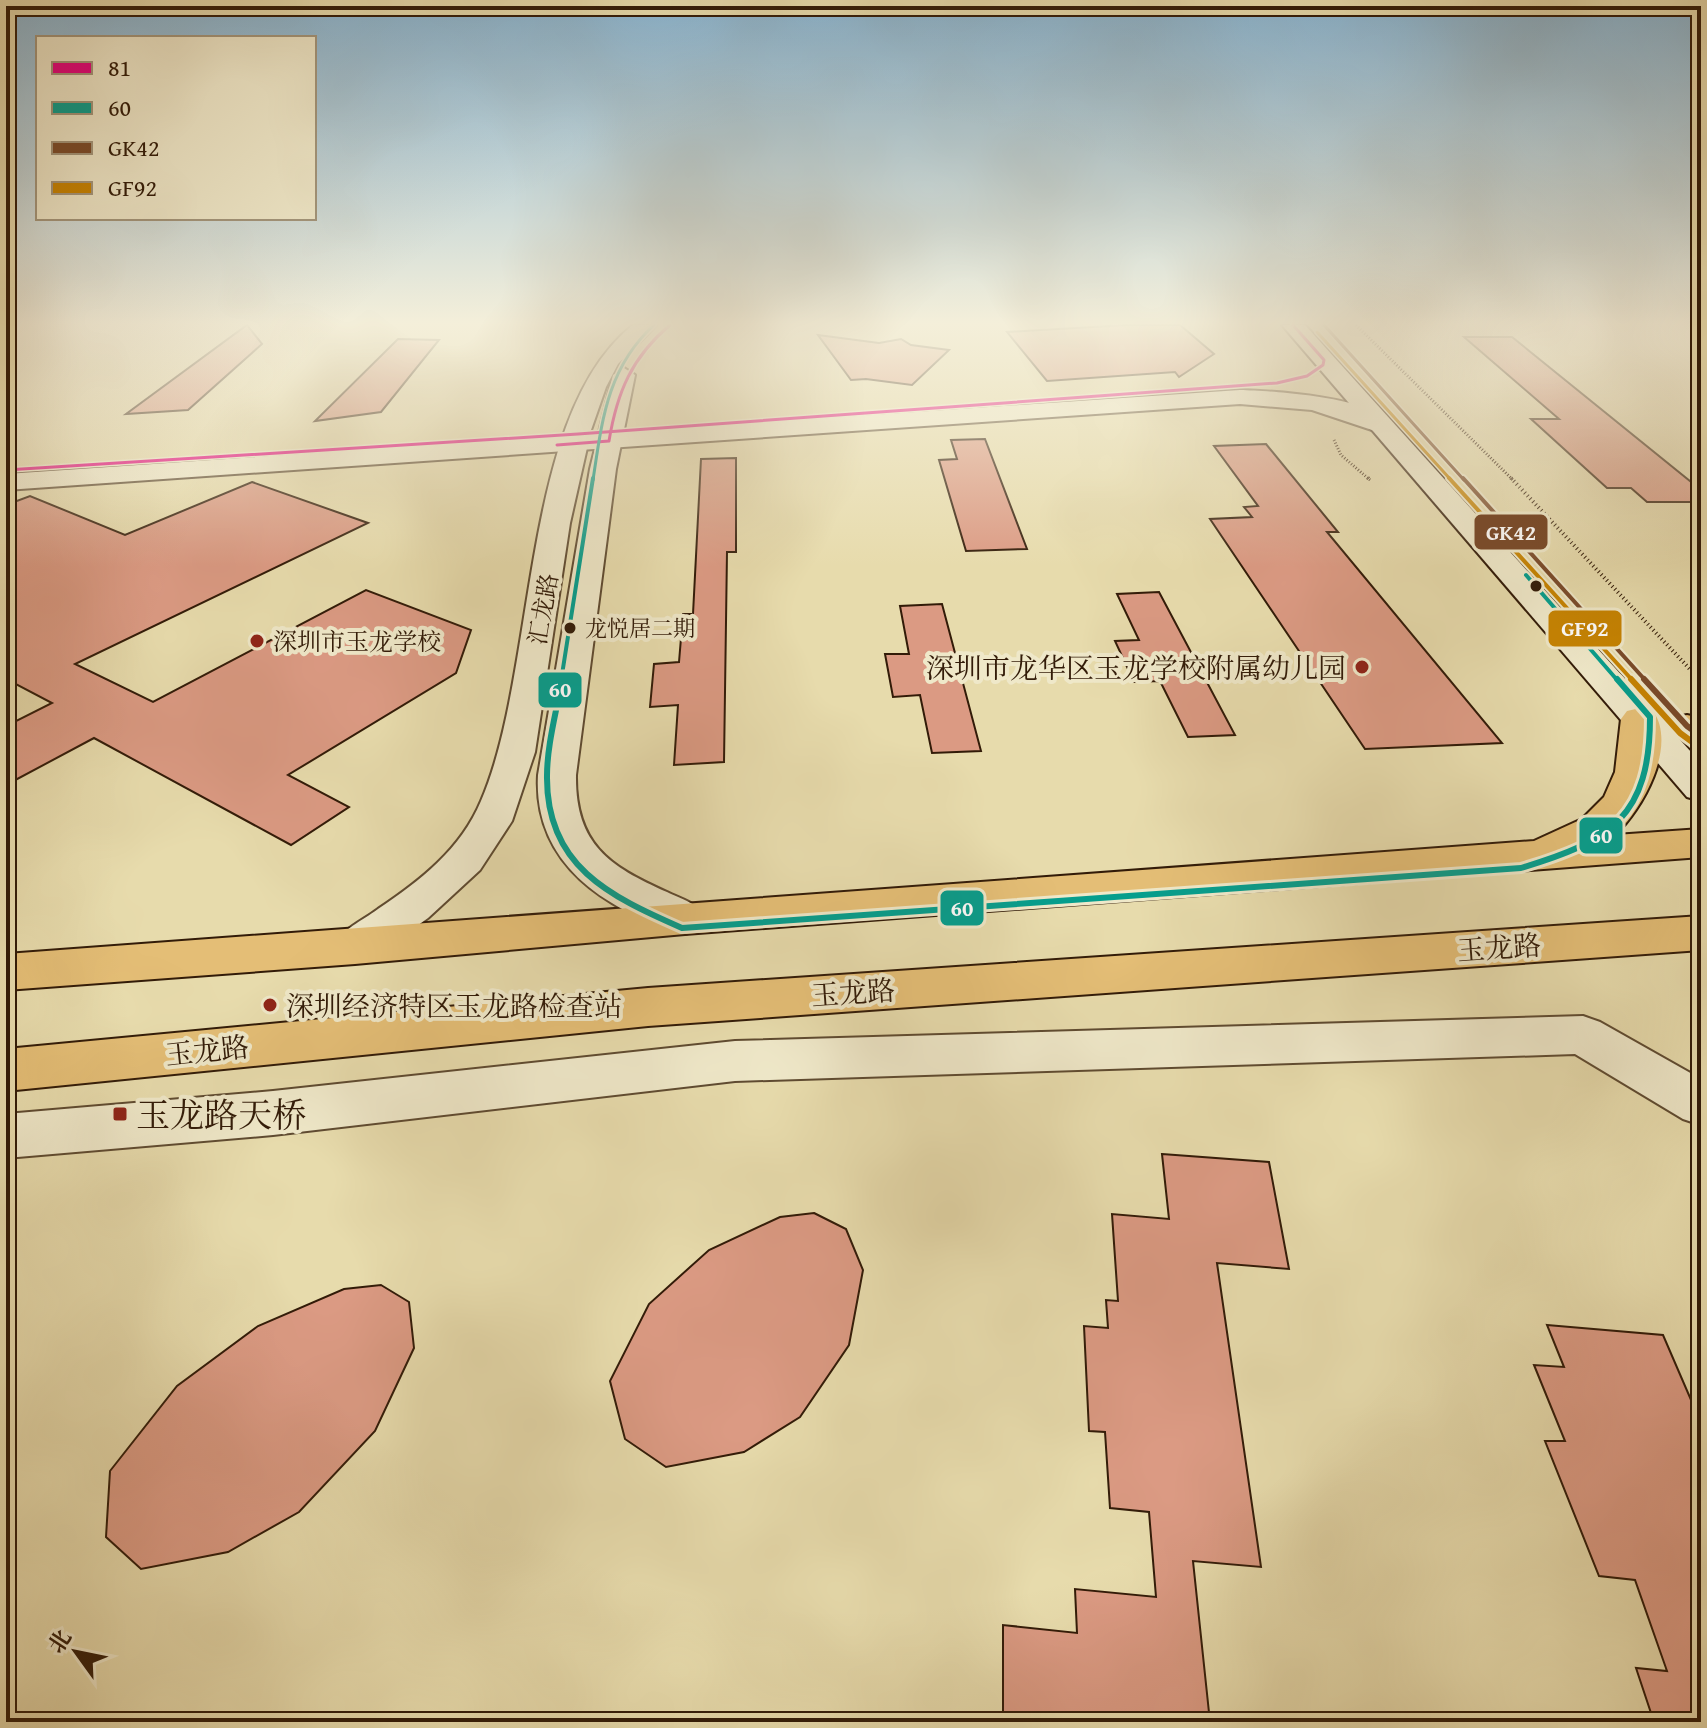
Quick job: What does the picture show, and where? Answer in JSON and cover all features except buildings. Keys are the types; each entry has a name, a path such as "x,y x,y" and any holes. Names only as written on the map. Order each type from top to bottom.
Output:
{"main road":[{"path":"1520,858 1583,838 1608,817 1629,792 1639,766 1642,742 1640,719"},
{"path":"6,972 1701,843"},
{"name":"玉龙路","path":"6,1070 648,1007 1701,933"}],"street":[{"name":"汇龙路","path":"592,406 593,438 557,775 557,807 578,854 597,871 625,892 685,918"},
{"name":"汇龙路","path":"355,947 417,905 449,878 479,842 507,790 520,742 567,470 593,438 608,406"},
{"path":"6,482 1000,406"},
{"path":"6,470 593,438 1104,406"},
{"path":"1327,406 1366,416 1381,425"},
{"path":"1364,406 1701,788"},
{"path":"1397,406 1696,735"},
{"path":"6,1136 273,1113 735,1061 1583,1035 1701,1104"}],"path":[{"path":"1438,406 1524,491 1701,681"},
{"path":"1332,435 1341,455 1370,480"}],"transit line":[{"name":"60","path":"605,406 547,773 549,805 556,832 568,854 585,873 629,903 682,928 1521,868 1578,849 1620,821 1634,802 1645,778 1650,750 1650,717 1526,575"},
{"name":"81","path":"557,445 609,441 616,406"},
{"name":"81","path":"6,470 967,406"},
{"name":"GF92","path":"1384,406 1680,733 1695,744"},
{"name":"GK42","path":"1397,406 1687,726 1701,736"}],"place":[{"name":"龙悦居二期","path":"570,628"},
{"name":"深圳市玉龙学校","path":"257,641"},
{"name":"深圳市龙华区玉龙学校附属幼儿园","path":"1362,667"},
{"name":"深圳经济特区玉龙路检查站","path":"270,1005"},
{"name":"玉龙路天桥","path":"120,1114"}]}
